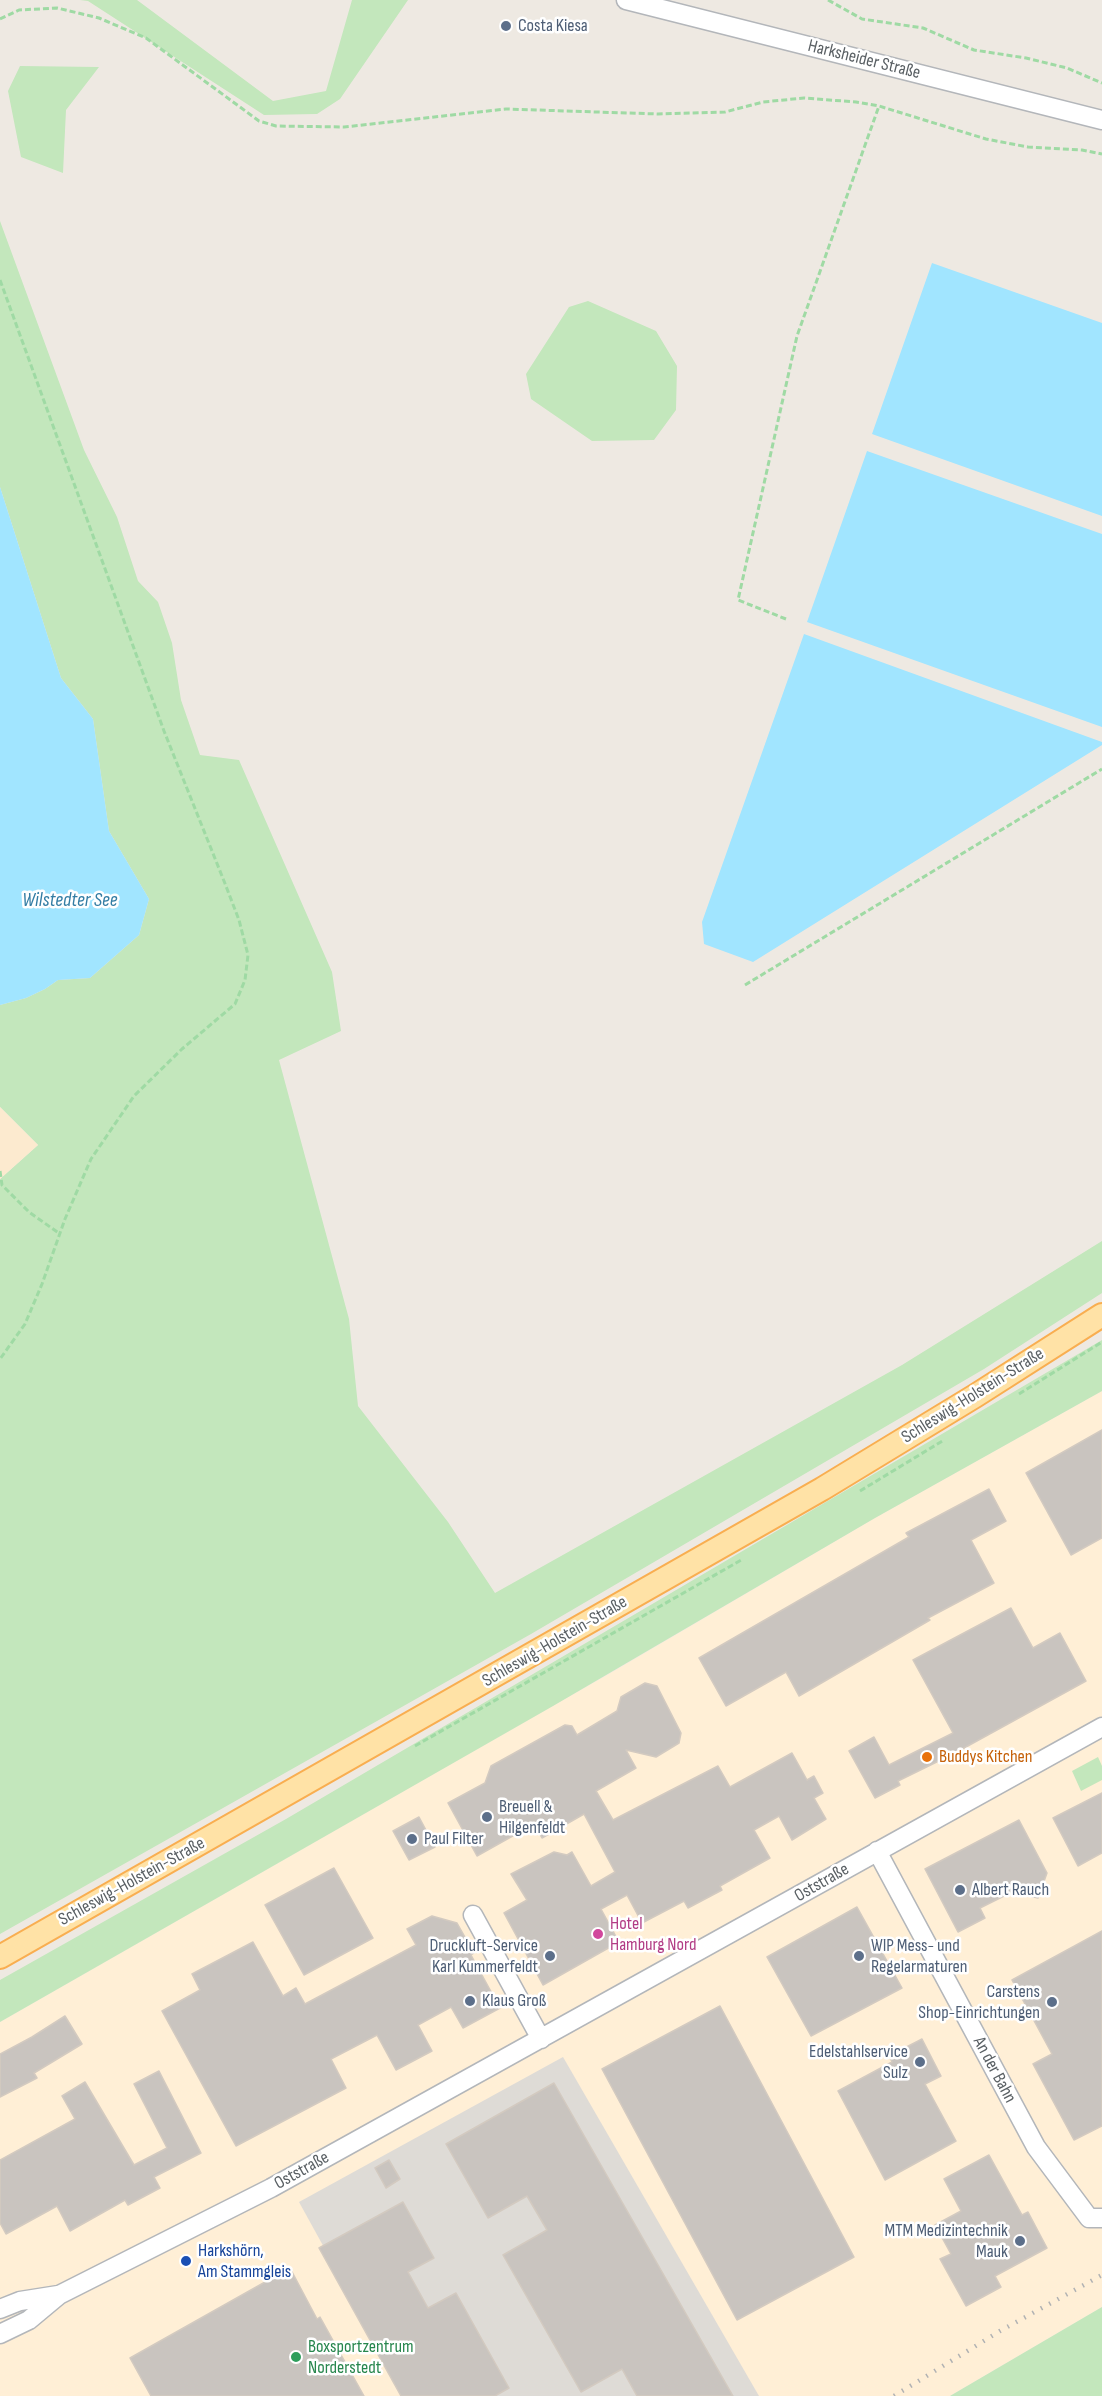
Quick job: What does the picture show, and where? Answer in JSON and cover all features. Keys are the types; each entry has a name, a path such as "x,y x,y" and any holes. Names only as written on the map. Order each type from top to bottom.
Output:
{"main road":[{"name":"Schleswig-Holstein-Straße","path":"0,1957 822,1489 1102,1315"}],"street":[{"name":"Harksheider Straße","path":"626,0 1102,120"},
{"name":"Oststraße","path":"0,2334 29,2320 59,2295 271,2188 1102,1727"},
{"name":"An der Bahn","path":"877,1851 1036,2147 1095,2218"},
{"path":"473,1916 541,2039"},
{"name":"Oststraße","path":"0,2309 20,2301 59,2295"}],"path":[{"path":"828,0 862,19 923,28 974,50 1026,58 1066,68 1102,83"},
{"path":"0,19 19,10 57,8 99,18 146,38 259,121 276,126 344,127 506,109 658,114 725,112 763,102 804,98 879,106 986,139 1028,147 1082,150 1102,154"},
{"path":"786,619 738,600 797,336 879,106"},
{"path":"0,280 164,731 239,920 248,955 245,980 235,1004 182,1049 134,1096 91,1159 25,1324 0,1359"},
{"path":"746,985 1102,770"},
{"path":"0,1171 2,1185 29,1212 60,1234"}],"shaded area":[{"path":"1102,1391 1102,2307 950,2396 0,2396 0,2022 614,1671 875,1518"},
{"path":"563,2057 759,2396 406,2396 299,2202"}],"green space":[{"path":"80,0 137,0 273,101 326,91 352,0 408,0 340,99 317,114 264,115 88,1"},
{"path":"20,66 99,67 66,110 63,173 21,157 8,91"},
{"path":"0,221 84,450 117,517 138,581 158,602 172,643 181,700 200,755 239,760 332,972 341,1031 279,1060 349,1319 358,1406 448,1522 495,1593 902,1365 1102,1241 1102,1293 984,1369 531,1634 0,1934 0,1179 38,1145 0,1107 0,1005 26,998 58,980 90,978 139,935 149,899 109,831 93,719 61,678 0,487"},
{"path":"588,301 656,331 677,366 676,410 654,440 592,441 531,399 526,374 569,307"},
{"path":"1102,1340 1102,1391 875,1518 553,1706 0,2022 0,1980 286,1819"},
{"path":"1098,1757 1102,1766 1102,1780 1081,1791 1072,1771"},
{"path":"1102,2307 1102,2396 950,2396"}],"sand":[{"path":"0,1107 38,1145 0,1179"}],"water":[{"path":"932,263 1102,323 1102,516 872,434"},
{"path":"867,451 1102,534 1102,727 807,622"},
{"name":"Wilstedter See","path":"0,487 61,678 93,719 109,831 149,899 139,935 90,978 58,980 26,998 0,1005"},
{"path":"804,634 1102,742 1102,745 753,962 704,944 702,922"}],"building":[{"path":"1102,1430 1102,1538 1071,1555 1026,1473"},
{"path":"989,1489 1006,1521 971,1540 994,1583 928,1618 930,1620 799,1696 786,1672 726,1706 699,1658 909,1537 906,1533"},
{"path":"1011,1608 1033,1648 1060,1633 1086,1681 955,1753 898,1781 900,1785 875,1798 849,1751 874,1737 889,1765 953,1733 913,1660"},
{"path":"645,1683 657,1686 681,1733 679,1743 656,1757 626,1750 636,1768 596,1791 613,1820 718,1766 730,1787 792,1753 807,1780 814,1776 823,1793 814,1798 826,1819 792,1840 779,1816 754,1830 770,1858 720,1886 722,1890 688,1908 684,1901 642,1923 627,1895 601,1909 619,1942 543,1985 504,1913 527,1900 511,1874 554,1852 567,1855 572,1852 591,1886 615,1872 584,1814 542,1838 534,1824 477,1856 448,1803 485,1783 491,1766 565,1725 572,1726 577,1735 617,1711 621,1697"},
{"path":"1102,1793 1102,1853 1078,1866 1053,1818"},
{"path":"419,1817 435,1847 409,1860 393,1831"},
{"path":"1019,1820 1047,1873 1038,1898 1012,1892 980,1908 985,1918 958,1932 925,1869"},
{"path":"334,1868 373,1938 304,1975 265,1905"},
{"path":"857,1907 902,1988 811,2036 767,1957"},
{"path":"432,1916 457,1923 474,1953 471,1955 500,2008 463,2028 451,2007 418,2025 432,2051 396,2070 377,2035 331,2059 346,2088 236,2146 162,2011 200,1990 192,1974 253,1942 283,1996 296,1988 305,2004 416,1945 407,1929"},
{"path":"1102,1931 1102,2126 1074,2140 1033,2064 1052,2054 1012,1980"},
{"path":"720,2006 854,2257 737,2320 602,2069"},
{"path":"65,2016 82,2044 34,2073 37,2078 0,2097 0,2054"},
{"path":"922,2039 941,2076 925,2084 956,2141 885,2180 838,2091 892,2062 889,2056"},
{"path":"159,2071 201,2153 154,2177 160,2188 128,2205 125,2200 70,2231 57,2206 6,2234 0,2223 0,2160 75,2119 62,2096 85,2082 134,2165 167,2148 134,2084"},
{"path":"554,2083 733,2396 637,2396 622,2369 581,2392 503,2255 547,2230 527,2196 488,2218 446,2144"},
{"path":"989,2155 1022,2215 1028,2212 1047,2248 995,2276 1001,2287 966,2306 940,2259 951,2254 935,2225 961,2211 944,2179"},
{"path":"389,2160 400,2179 386,2188 375,2168"},
{"path":"403,2202 434,2258 408,2272 428,2308 456,2293 509,2388 495,2396 401,2396 319,2248"},
{"path":"290,2268 317,2319 320,2317 364,2396 151,2396 130,2358"}],"railway":[{"path":"894,2396 1000,2331 1102,2275"}],"place":[{"name":"Costa Kiesa","path":"506,26"},
{"name":"Buddys Kitchen","path":"927,1757"},
{"name":"Breuell & Hilgenfeldt","path":"487,1817"},
{"name":"Paul Filter","path":"412,1839"},
{"name":"Albert Rauch","path":"960,1890"},
{"name":"Hotel Hamburg Nord","path":"598,1934"},
{"name":"Druckluft-Service Karl Kummerfeldt","path":"550,1956"},
{"name":"WIP Mess- und Regelarmaturen","path":"859,1956"},
{"name":"Klaus Groß","path":"470,2001"},
{"name":"Carstens Shop-Einrichtungen","path":"1052,2002"},
{"name":"Edelstahlservice Sulz","path":"920,2062"},
{"name":"MTM Medizintechnik Mauk","path":"1020,2241"},
{"name":"Harkshörn, Am Stammgleis","path":"186,2261"},
{"name":"Boxsportzentrum Norderstedt","path":"296,2357"}]}
